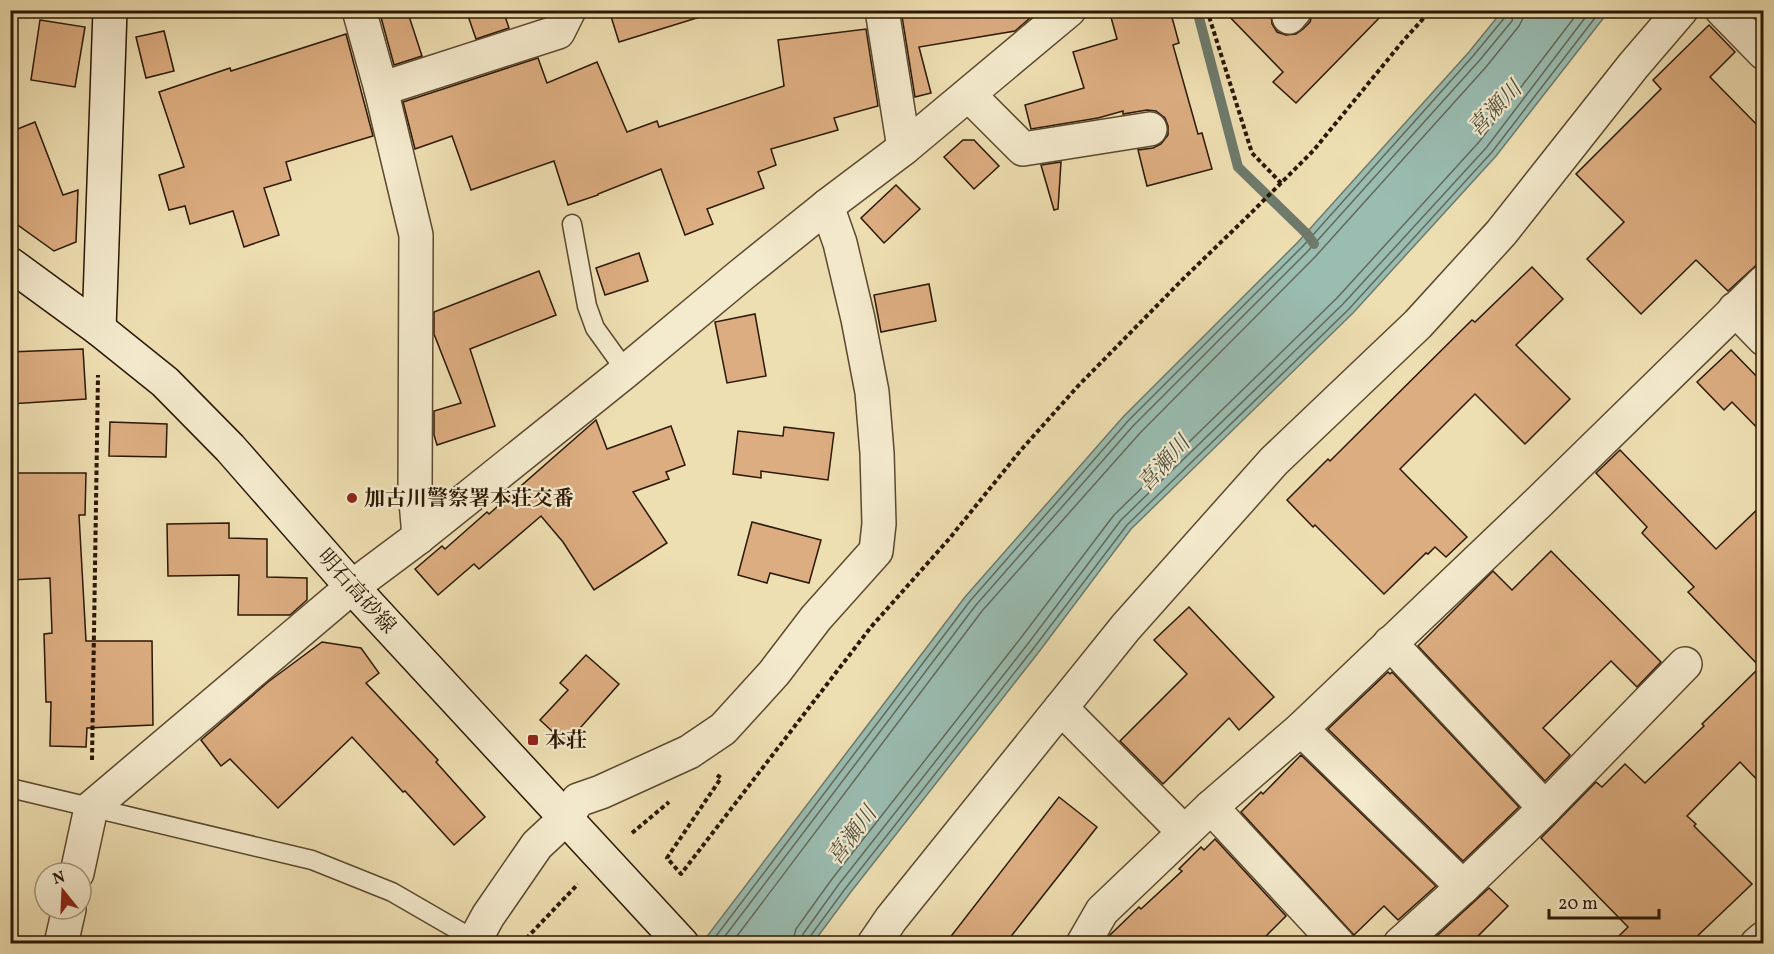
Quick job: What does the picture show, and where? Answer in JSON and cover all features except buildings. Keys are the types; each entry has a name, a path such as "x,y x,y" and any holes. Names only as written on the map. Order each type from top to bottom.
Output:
{"street":[{"path":"99,329 110,10"},
{"path":"359,10 381,89 416,235 415,489 419,537"},
{"path":"381,89 558,32 569,10"},
{"path":"882,10 904,148"},
{"path":"874,944 891,919 1126,627 1274,461 1418,324 1501,233 1633,66 1681,10"},
{"path":"1722,10 1764,53"},
{"path":"80,861 91,808 352,586 419,537 827,206 969,95 1052,17"},
{"path":"969,95 1023,149 1150,129"},
{"path":"475,942 488,916 537,845 566,818 578,800 689,752 723,729 774,673 816,618 876,551 879,524 872,392 840,243 827,206"},
{"name":"明石高砂線","path":"10,264 99,329 165,382 206,423 352,586 682,944"},
{"path":"1083,944 1102,911 1211,807 1301,729 1539,502 1764,282"},
{"path":"1735,309 1764,339"},
{"path":"1390,643 1545,808"},
{"path":"1400,944 1545,808 1684,664"},
{"path":"1061,708 1184,832"},
{"path":"1301,729 1463,887"},
{"path":"1211,807 1338,944"},
{"path":"61,944 66,921"},
{"path":"1757,944 1764,938"}],"lane":[{"path":"572,224 586,306 595,328 626,371"},
{"path":"10,788 312,860 392,892 475,942"}],"path":[{"path":"1207,10 1252,153 1281,183"},
{"path":"715,773 721,778 667,858 681,874 871,627 949,539 1021,450 1078,386 1313,151 1431,10"},
{"path":"91,808 99,329"},
{"path":"632,833 675,798"},
{"path":"521,944 581,881"}],"water":[{"name":"喜瀬川","path":"1503,10 1609,11 1496,156 1353,313 1131,529 813,943 702,943 965,597 1123,417 1298,242 1469,52"}],"waterway":[{"path":"1197,10 1238,167 1307,234 1314,244"}],"place":[{"name":"加古川警察署本荘交番","path":"352,498"},
{"name":"本荘","path":"533,740"}]}
